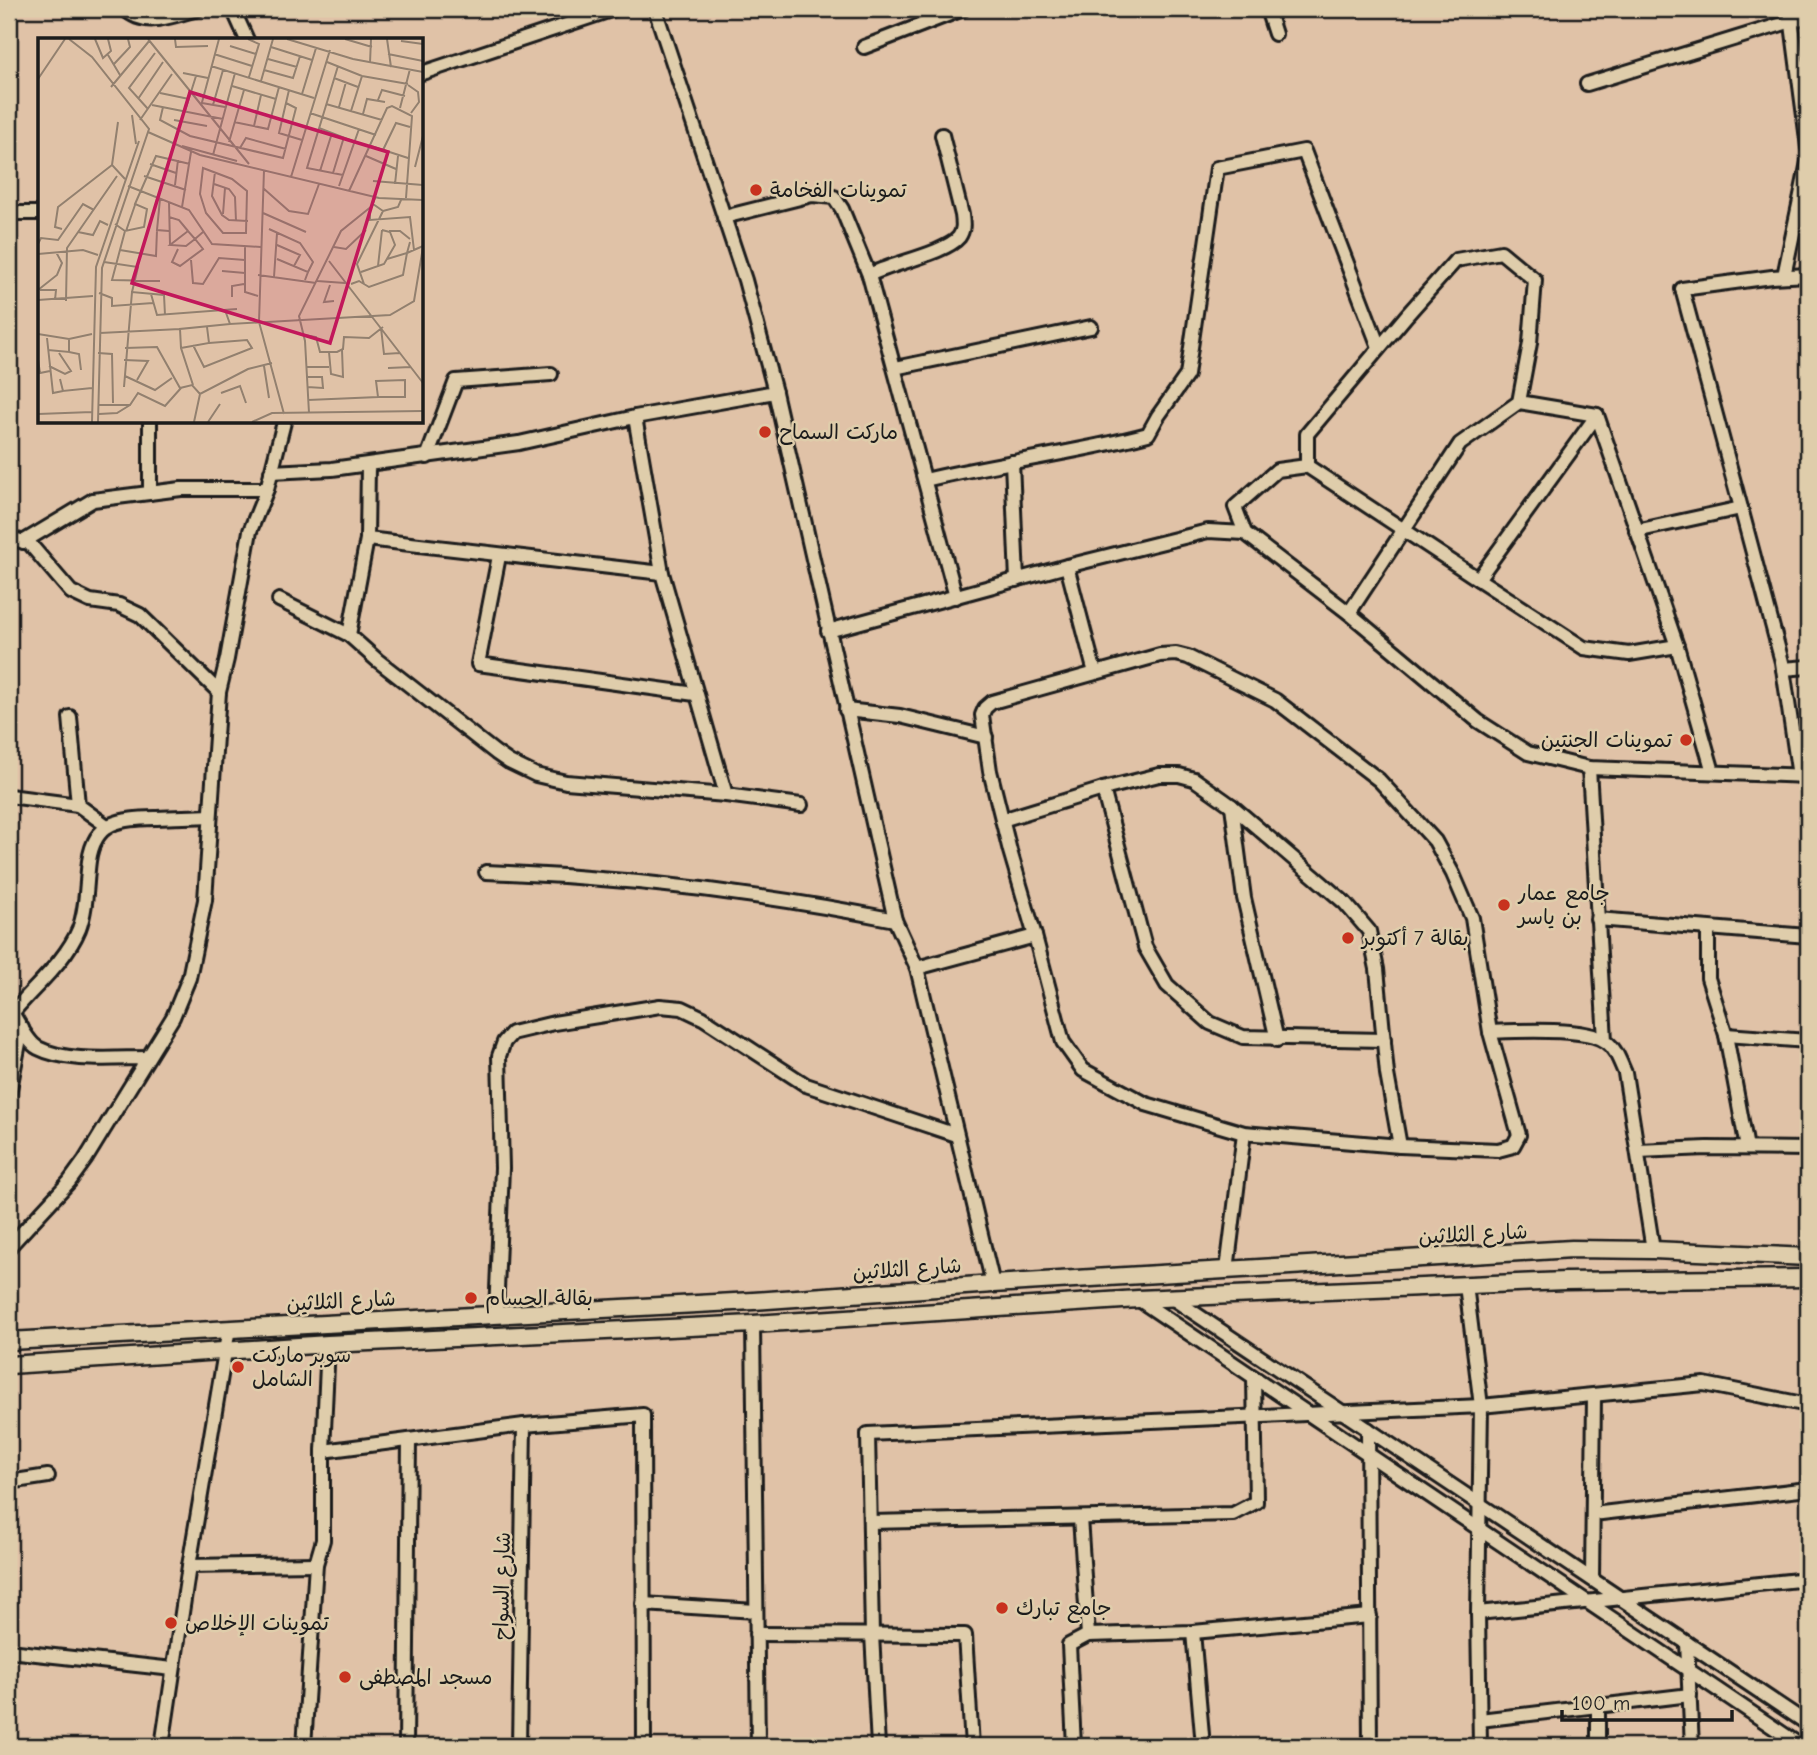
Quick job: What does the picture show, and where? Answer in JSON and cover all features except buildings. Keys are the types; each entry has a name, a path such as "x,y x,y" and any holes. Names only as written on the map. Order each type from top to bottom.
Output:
{"street":[{"path":"125,9 133,17 148,21 198,9"},
{"path":"233,9 246,38"},
{"path":"424,72 614,9"},
{"path":"655,9 745,280 775,392 895,920 917,968 993,1284 993,1307"},
{"path":"864,47 961,9"},
{"path":"1267,9 1276,34"},
{"path":"1789,15 1808,147"},
{"path":"1587,84 1789,15 1808,16"},
{"path":"869,275 958,239 963,228 962,215 942,135"},
{"path":"925,480 972,468 1098,448 1148,434 1187,375 1217,168 1304,151 1379,347"},
{"path":"1784,276 1808,162"},
{"path":"724,217 812,195 834,197 842,209 869,275 956,597"},
{"path":"9,214 38,213"},
{"path":"1307,466 1307,434 1456,260 1501,253 1535,280 1530,343 1519,402 1460,444 1349,614"},
{"path":"1677,646 1629,654 1584,648 1307,466 1277,470 1235,507 1245,533 1349,614 1478,721 1528,753 1589,768 1804,776 1783,669 1682,289 1808,275"},
{"path":"895,368 1091,327"},
{"path":"426,457 456,381 551,374"},
{"path":"271,472 368,465 519,443 775,392"},
{"path":"1519,402 1597,415"},
{"path":"1597,415 1677,646 1713,772"},
{"path":"1478,579 1597,415"},
{"path":"635,418 662,573 726,795"},
{"path":"150,424 150,493"},
{"path":"9,1247 77,1171 180,1004 189,978 205,900 219,692 250,531 267,489 283,424"},
{"path":"1012,462 1017,580"},
{"path":"349,635 367,539 368,465"},
{"path":"23,542 93,500 181,489 267,489"},
{"path":"1636,531 1741,508"},
{"path":"828,631 1067,566 1209,531 1245,533"},
{"path":"9,538 29,543 71,592 90,601 119,605 140,615 219,692"},
{"path":"367,539 662,573"},
{"path":"499,556 478,664 695,694"},
{"path":"1067,566 1095,673"},
{"path":"279,600 349,635 377,660 522,769 566,782 726,795 801,805"},
{"path":"1176,654 1188,657 1275,700 1379,780 1435,841 1472,918 1490,1032 1519,1135 1513,1146 1498,1150 1400,1146 1244,1133 1146,1104 1083,1070 1063,1042 1002,820 990,771 982,715 992,702 1095,673 1160,655 1176,654"},
{"path":"1783,669 1808,667"},
{"path":"846,710 900,716 986,737"},
{"path":"70,717 78,805"},
{"path":"1589,768 1605,1040 1618,1055 1625,1073 1653,1250"},
{"path":"1002,820 1159,775 1180,775 1194,779 1232,806 1345,903 1369,931 1377,969 1387,1073 1400,1146"},
{"path":"1103,789 1145,947 1167,985 1210,1023 1243,1037 1277,1040 1384,1040"},
{"path":"9,796 78,805 107,826"},
{"path":"1232,806 1244,898 1277,1040"},
{"path":"147,1058 88,1058 62,1055 36,1047 10,1015 75,937 83,914 91,849 107,826 131,819 210,816"},
{"path":"486,872 566,875 716,891 814,904 895,920"},
{"path":"1597,919 1808,936"},
{"path":"1707,929 1708,978 1726,1035 1747,1148"},
{"path":"917,968 1035,936"},
{"path":"496,1314 502,1168 499,1056 504,1042 512,1033 554,1023 660,1006 682,1008 806,1084 956,1135"},
{"path":"9,1094 22,1028"},
{"path":"1490,1032 1551,1030 1605,1040"},
{"path":"1726,1035 1808,1041"},
{"path":"1227,1270 1244,1133"},
{"path":"1638,1151 1808,1149"},
{"name":"شارع الثلاثين","path":"9,1341 753,1301 1572,1249 1808,1257"},
{"name":"شارع الثلاثين","path":"9,1365 328,1344 753,1324 1138,1299 1565,1281 1808,1278"},
{"path":"1466,1285 1481,1406 1478,1613 1480,1746"},
{"path":"1172,1298 1808,1724"},
{"path":"1138,1299 1801,1746"},
{"path":"753,1301 758,1746"},
{"path":"162,1746 229,1328"},
{"path":"304,1746 316,1564 323,1540 323,1451 328,1344"},
{"path":"870,1522 1233,1514 1244,1510 1256,1502 1254,1378"},
{"path":"877,1746 868,1434 1481,1406 1704,1384 1808,1405"},
{"path":"1592,1579 1594,1395"},
{"path":"323,1451 524,1425 643,1415 643,1746"},
{"name":"شارع السواح","path":"519,1746 524,1425"},
{"path":"1367,1429 1370,1746"},
{"path":"406,1746 409,1440"},
{"path":"9,1482 48,1476"},
{"path":"1593,1514 1808,1489"},
{"path":"1080,1518 1088,1635"},
{"path":"189,1566 316,1564"},
{"path":"1478,1613 1808,1579"},
{"path":"643,1604 756,1611"},
{"path":"1074,1746 1069,1645 1088,1635 1193,1632 1370,1616"},
{"path":"1193,1632 1203,1746"},
{"path":"756,1634 965,1635 972,1746"},
{"path":"1687,1643 1692,1746"},
{"path":"9,1651 173,1669"},
{"path":"1480,1720 1689,1695"},
{"path":"1598,1706 1598,1746"}],"place":[{"name":"تموينات الفخامة","path":"756,190"},
{"name":"ماركت السماح","path":"765,432"},
{"name":"تموينات الجنتين","path":"1686,740"},
{"name":"جامع عمار بن ياسر","path":"1504,905"},
{"name":"بقالة 7 أكتوبر","path":"1348,938"},
{"name":"بقالة الحسام","path":"471,1298"},
{"name":"سوبر ماركت الشامل","path":"238,1367"},
{"name":"جامع تبارك","path":"1002,1608"},
{"name":"تموينات الإخلاص","path":"171,1623"},
{"name":"مسجد المصطفى","path":"345,1677"}]}
